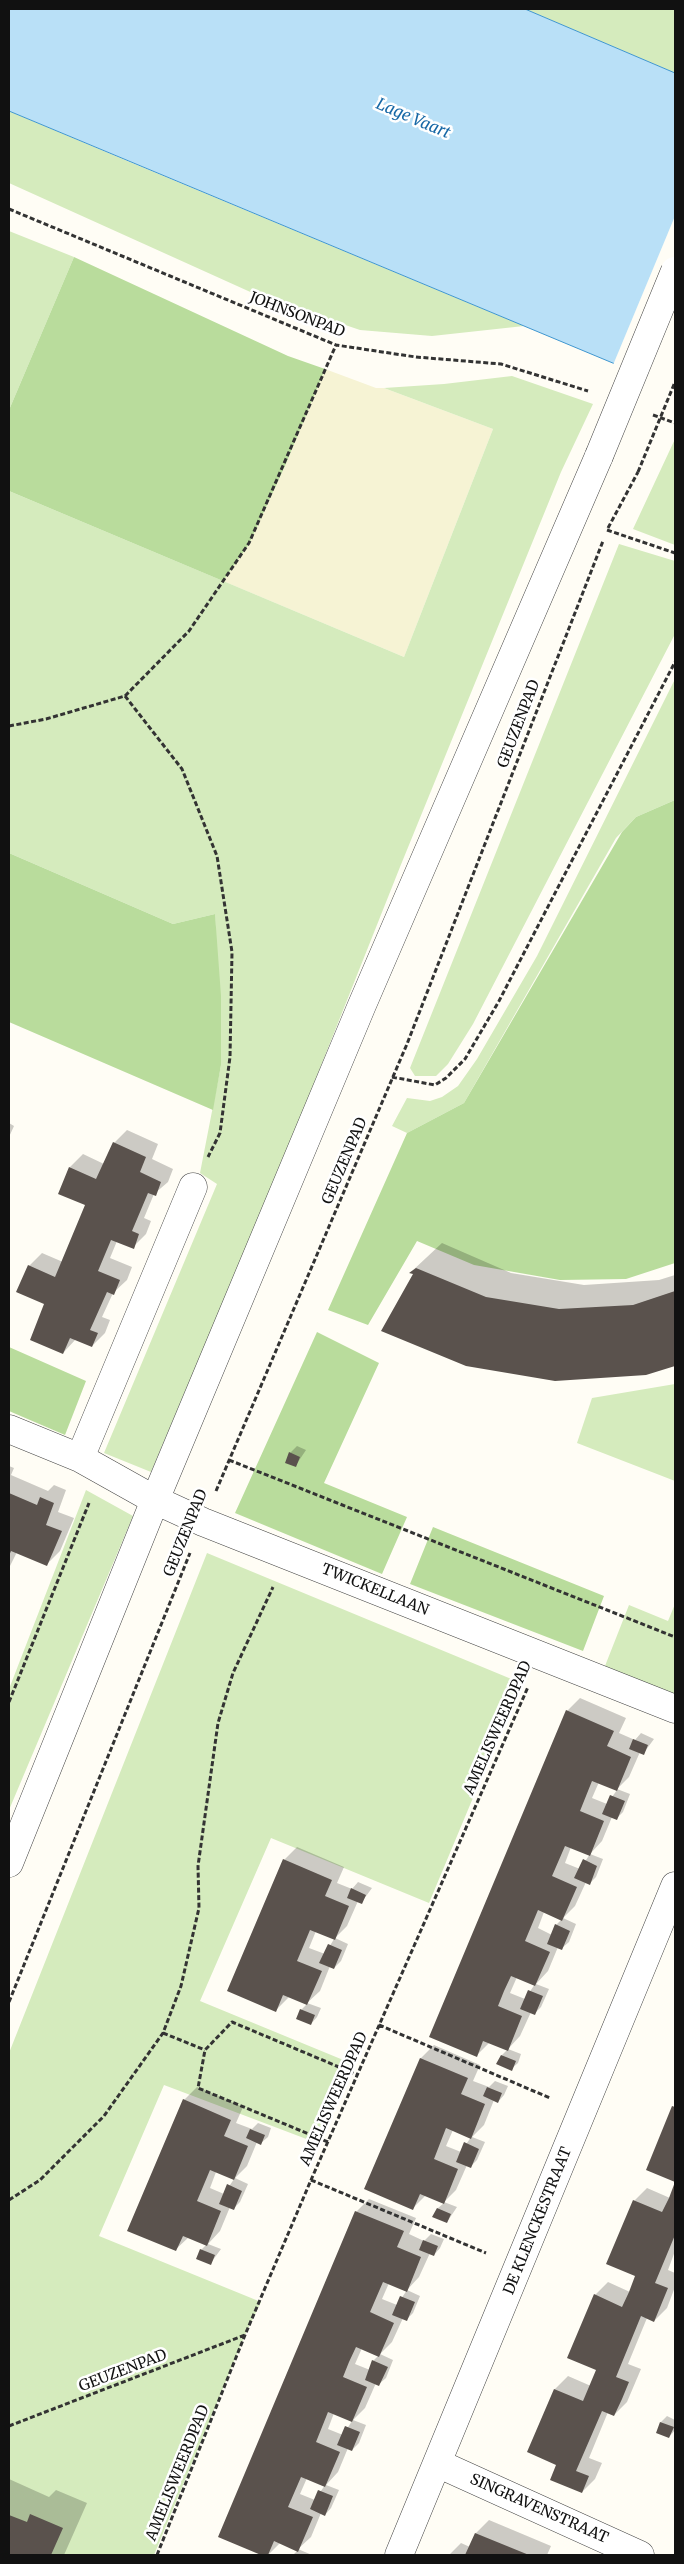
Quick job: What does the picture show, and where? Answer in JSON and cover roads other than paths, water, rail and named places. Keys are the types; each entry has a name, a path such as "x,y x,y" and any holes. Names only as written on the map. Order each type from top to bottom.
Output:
{"street":[{"path":"9,1863 155,1500 362,1005 599,456 675,271"},
{"path":"91,1464 193,1187"},
{"name":"TWICKELLAAN","path":"9,1429 91,1464 155,1500 203,1522 675,1709"},
{"name":"DE KLENCKESTRAAT","path":"399,2555 520,2266 675,1886"},
{"name":"SINGRAVENSTRAAT","path":"437,2462 640,2555"}],"water":[{"name":"Lage Vaart","path":"9,9 525,9 675,73 675,389 9,111"}]}
